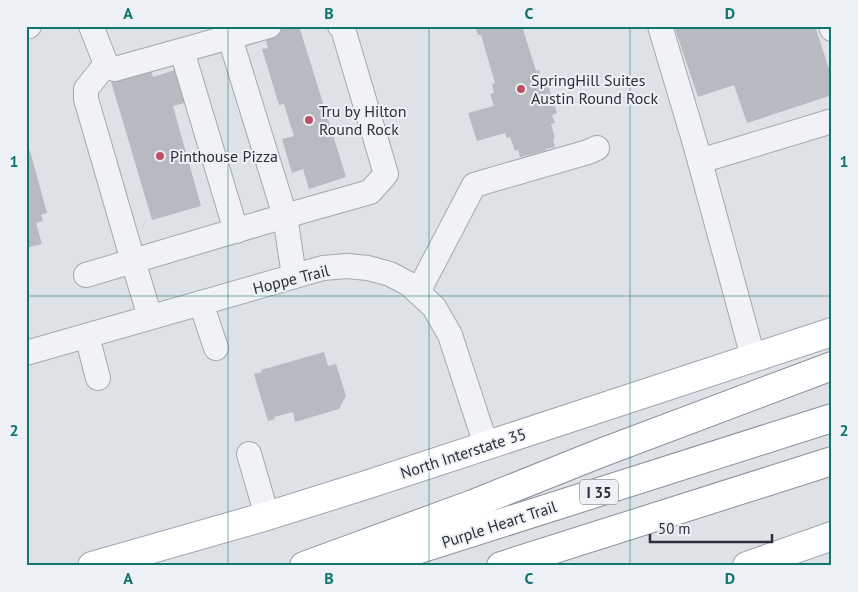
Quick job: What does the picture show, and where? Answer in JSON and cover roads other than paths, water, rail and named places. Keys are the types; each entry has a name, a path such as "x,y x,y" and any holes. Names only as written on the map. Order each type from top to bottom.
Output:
{"main road":[{"name":"North Interstate 35","path":"92,566 267,516 369,484 832,332"},
{"path":"304,566 473,504 598,454 832,366"},
{"name":"Purple Heart Trail","path":"366,566 832,418"},
{"name":"I 35","path":"501,566 832,461"},
{"path":"747,566 832,536"}],"street":[{"path":"91,26 106,64 116,69 269,26"},
{"path":"86,275 370,192 386,174 340,26"},
{"path":"660,26 700,161 754,358"},
{"path":"230,38 285,216 294,276"},
{"path":"182,51 236,230"},
{"path":"106,64 86,89 86,99 150,318"},
{"path":"700,161 832,121"},
{"path":"418,292 474,185 597,148"},
{"name":"Hoppe Trail","path":"26,353 323,268 347,266 368,268 400,279 434,307 450,335 486,445"},
{"path":"201,303 216,348"},
{"path":"87,336 98,378"},
{"path":"249,454 267,516"}],"place":[{"name":"SpringHill Suites Austin Round Rock","path":"521,89"},
{"name":"Tru by Hilton Round Rock","path":"309,120"},
{"name":"Pinthouse Pizza","path":"160,156"}]}
